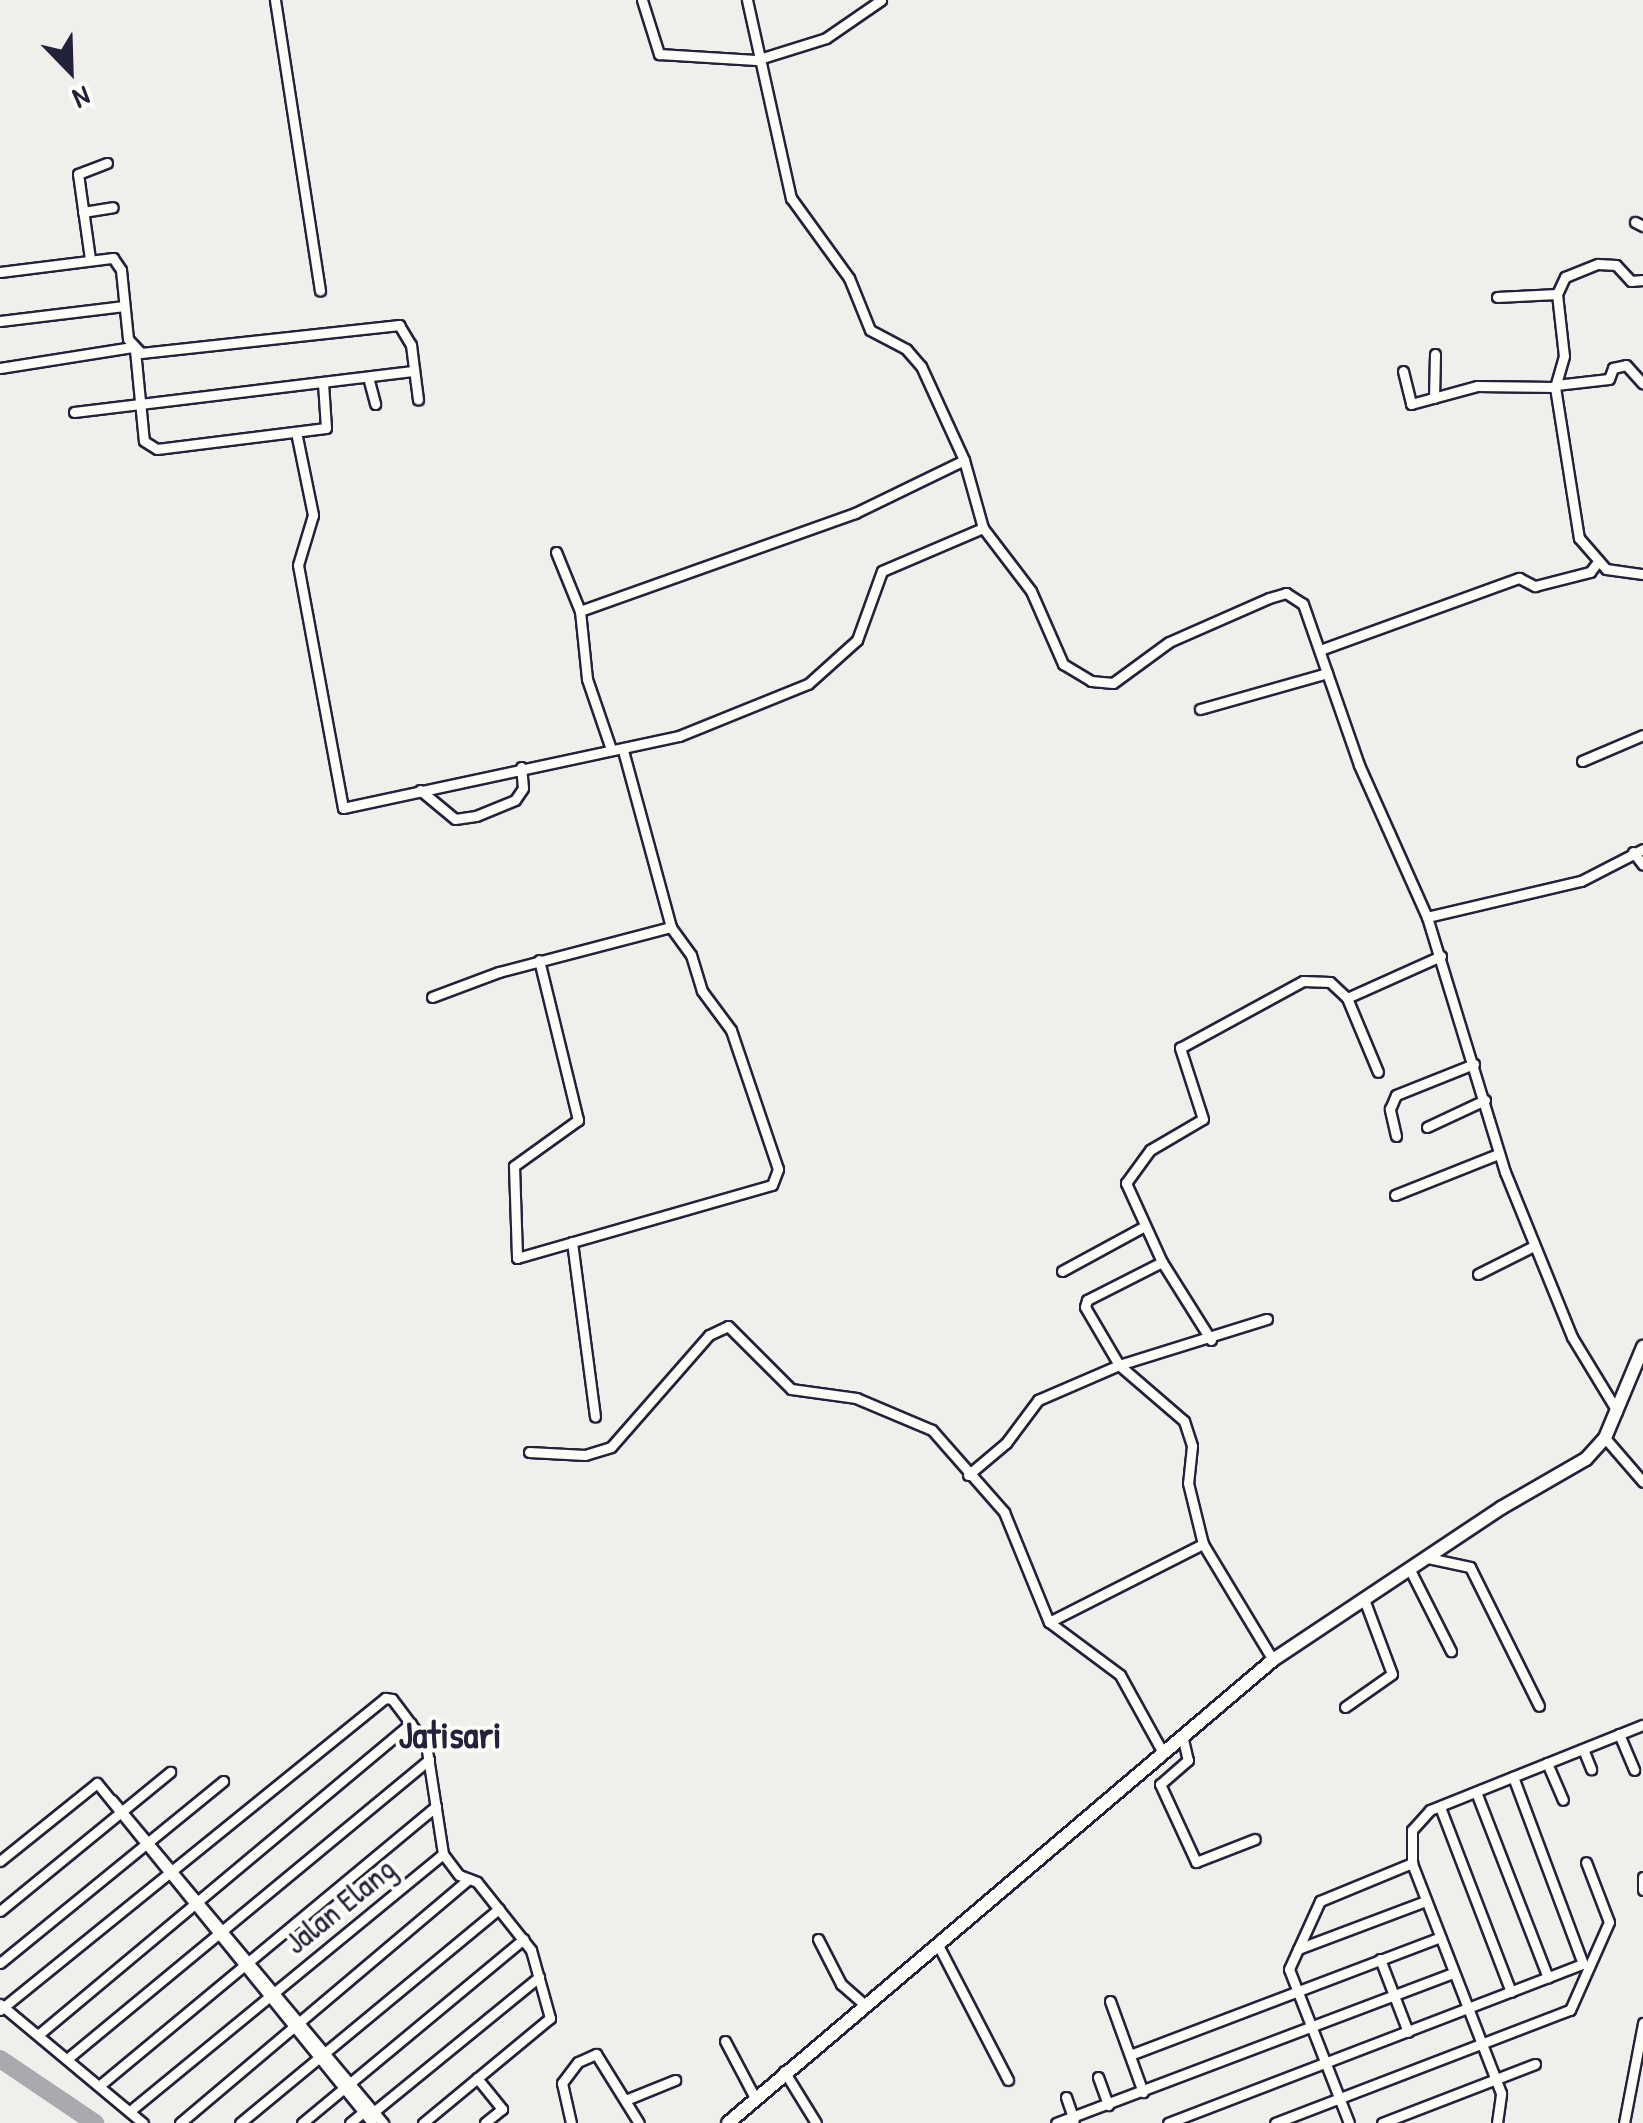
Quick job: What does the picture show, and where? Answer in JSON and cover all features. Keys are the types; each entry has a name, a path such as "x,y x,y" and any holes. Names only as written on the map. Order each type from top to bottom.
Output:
{"street":[{"path":"274,0 320,290"},
{"path":"642,0 656,50 664,56 756,60 826,38 881,0"},
{"path":"747,0 756,60 791,198 850,278 870,330 906,349 921,366 964,460 984,528 1030,591 1058,657 1092,681 1120,681 1178,637 1286,593 1308,612 1359,765 1441,956 1498,1154 1579,1353 1617,1411"},
{"path":"90,259 79,171 107,163"},
{"path":"83,212 112,207"},
{"path":"0,272 90,259 118,262 144,441 157,450 328,426 324,383"},
{"path":"1642,571 1614,571 1586,552 1575,521 1555,386 1564,356 1557,294 1565,277 1598,264 1616,266 1631,281 1643,280"},
{"path":"1497,297 1557,294"},
{"path":"0,321 124,306"},
{"path":"0,368 133,348 390,324 406,329 418,400"},
{"path":"1434,354 1434,398"},
{"path":"1402,371 1408,403 1477,386 1555,386 1607,380 1613,368 1626,365 1643,384"},
{"path":"74,412 414,372"},
{"path":"368,377 375,404"},
{"path":"296,432 313,515 298,565 342,808 610,746 623,750 679,736 808,684 857,640 882,570 984,528"},
{"path":"580,611 855,513 964,460"},
{"path":"556,552 580,611 587,679 610,746"},
{"path":"1320,650 1521,578 1534,586 1590,572 1597,563"},
{"path":"1200,709 1327,674"},
{"path":"1582,761 1643,736"},
{"path":"539,960 578,1120 514,1166 517,1258 772,1184 777,1177 731,1030 702,992 691,954 671,928 623,750"},
{"path":"420,790 455,819 476,816 516,800 524,788 521,767"},
{"path":"1427,917 1581,881 1638,850 1643,866"},
{"path":"432,997 539,960 671,928"},
{"path":"1346,998 1441,956"},
{"path":"1210,1340 1162,1262 1127,1174 1157,1144 1204,1116 1180,1048 1304,981 1330,982 1346,998 1378,1072"},
{"path":"1396,1136 1390,1109 1396,1096 1474,1064"},
{"path":"1428,1127 1485,1100"},
{"path":"1395,1195 1498,1154"},
{"path":"1062,1271 1145,1226"},
{"path":"572,1242 596,1416"},
{"path":"1478,1274 1534,1246"},
{"path":"1162,1262 1084,1303 1119,1366 1171,1405 1188,1429 1188,1484 1204,1544 1273,1660"},
{"path":"968,1475 1006,1444 1034,1402 1119,1366 1267,1319"},
{"path":"529,1452 585,1454 611,1448 724,1326 791,1389 846,1395 927,1426 1004,1512 1049,1622 1120,1675 1162,1751"},
{"path":"728,2123 863,2003 938,1946 1273,1660 1581,1463 1605,1438 1643,1347"},
{"path":"1605,1438 1643,1482"},
{"path":"1049,1622 1204,1544"},
{"path":"1428,1558 1470,1567 1539,1706"},
{"path":"1410,1570 1452,1651"},
{"path":"1344,1707 1392,1674 1364,1599"},
{"path":"143,2123 2,2008 385,1698 411,1724 429,1760 443,1854 524,1939 550,2018 424,2123"},
{"path":"38,2035 411,1724"},
{"path":"1497,2123 1504,2106 1412,1864 1412,1830 1440,1806 1643,1725"},
{"path":"1619,1734 1634,1770"},
{"path":"1182,1735 1188,1760 1160,1784 1196,1862 1254,1839"},
{"path":"1583,1749 1591,1769"},
{"path":"68,2060 429,1760"},
{"path":"1547,1764 1563,1800"},
{"path":"0,1911 170,1772"},
{"path":"1326,2063 1584,1964 1513,1777"},
{"path":"0,1963 222,1781"},
{"path":"0,1861 96,1783 369,2116 383,2123"},
{"path":"1476,1792 1548,1978"},
{"path":"100,2086 436,1806"},
{"path":"1440,1806 1512,1992"},
{"name":"Jalan Elang","path":"130,2110 443,1854"},
{"path":"1275,2123 1570,2010 1610,1922 1586,1862"},
{"path":"1349,2123 1290,1969 1327,1895 1412,1864"},
{"path":"1643,1877 1643,1890"},
{"path":"180,2123 469,1879"},
{"path":"1298,1949 1426,1901"},
{"path":"240,2123 499,1909"},
{"path":"1130,2055 1440,1937"},
{"path":"818,1938 840,1984 863,2003"},
{"path":"302,2123 524,1939"},
{"path":"938,1946 1008,2080"},
{"path":"1380,1960 1408,2032"},
{"path":"1056,2123 1074,2120 1454,1973"},
{"path":"350,2123 369,2116 539,1976"},
{"path":"1110,2001 1144,2092"},
{"path":"1168,2123 1468,2009"},
{"path":"1624,2123 1643,2023"},
{"path":"725,2041 755,2098"},
{"path":"571,2123 561,2086 587,2056 604,2058 639,2123"},
{"path":"1382,2123 1535,2064"},
{"path":"784,2071 816,2123"},
{"path":"1098,2076 1108,2105"},
{"path":"477,2078 502,2109 485,2123"},
{"path":"628,2099 675,2080"},
{"path":"1066,2098 1074,2120"}],"waterway":[{"path":"0,2059 95,2123"}],"district":[{"name":"Jatisari","path":"450,1735"}]}
